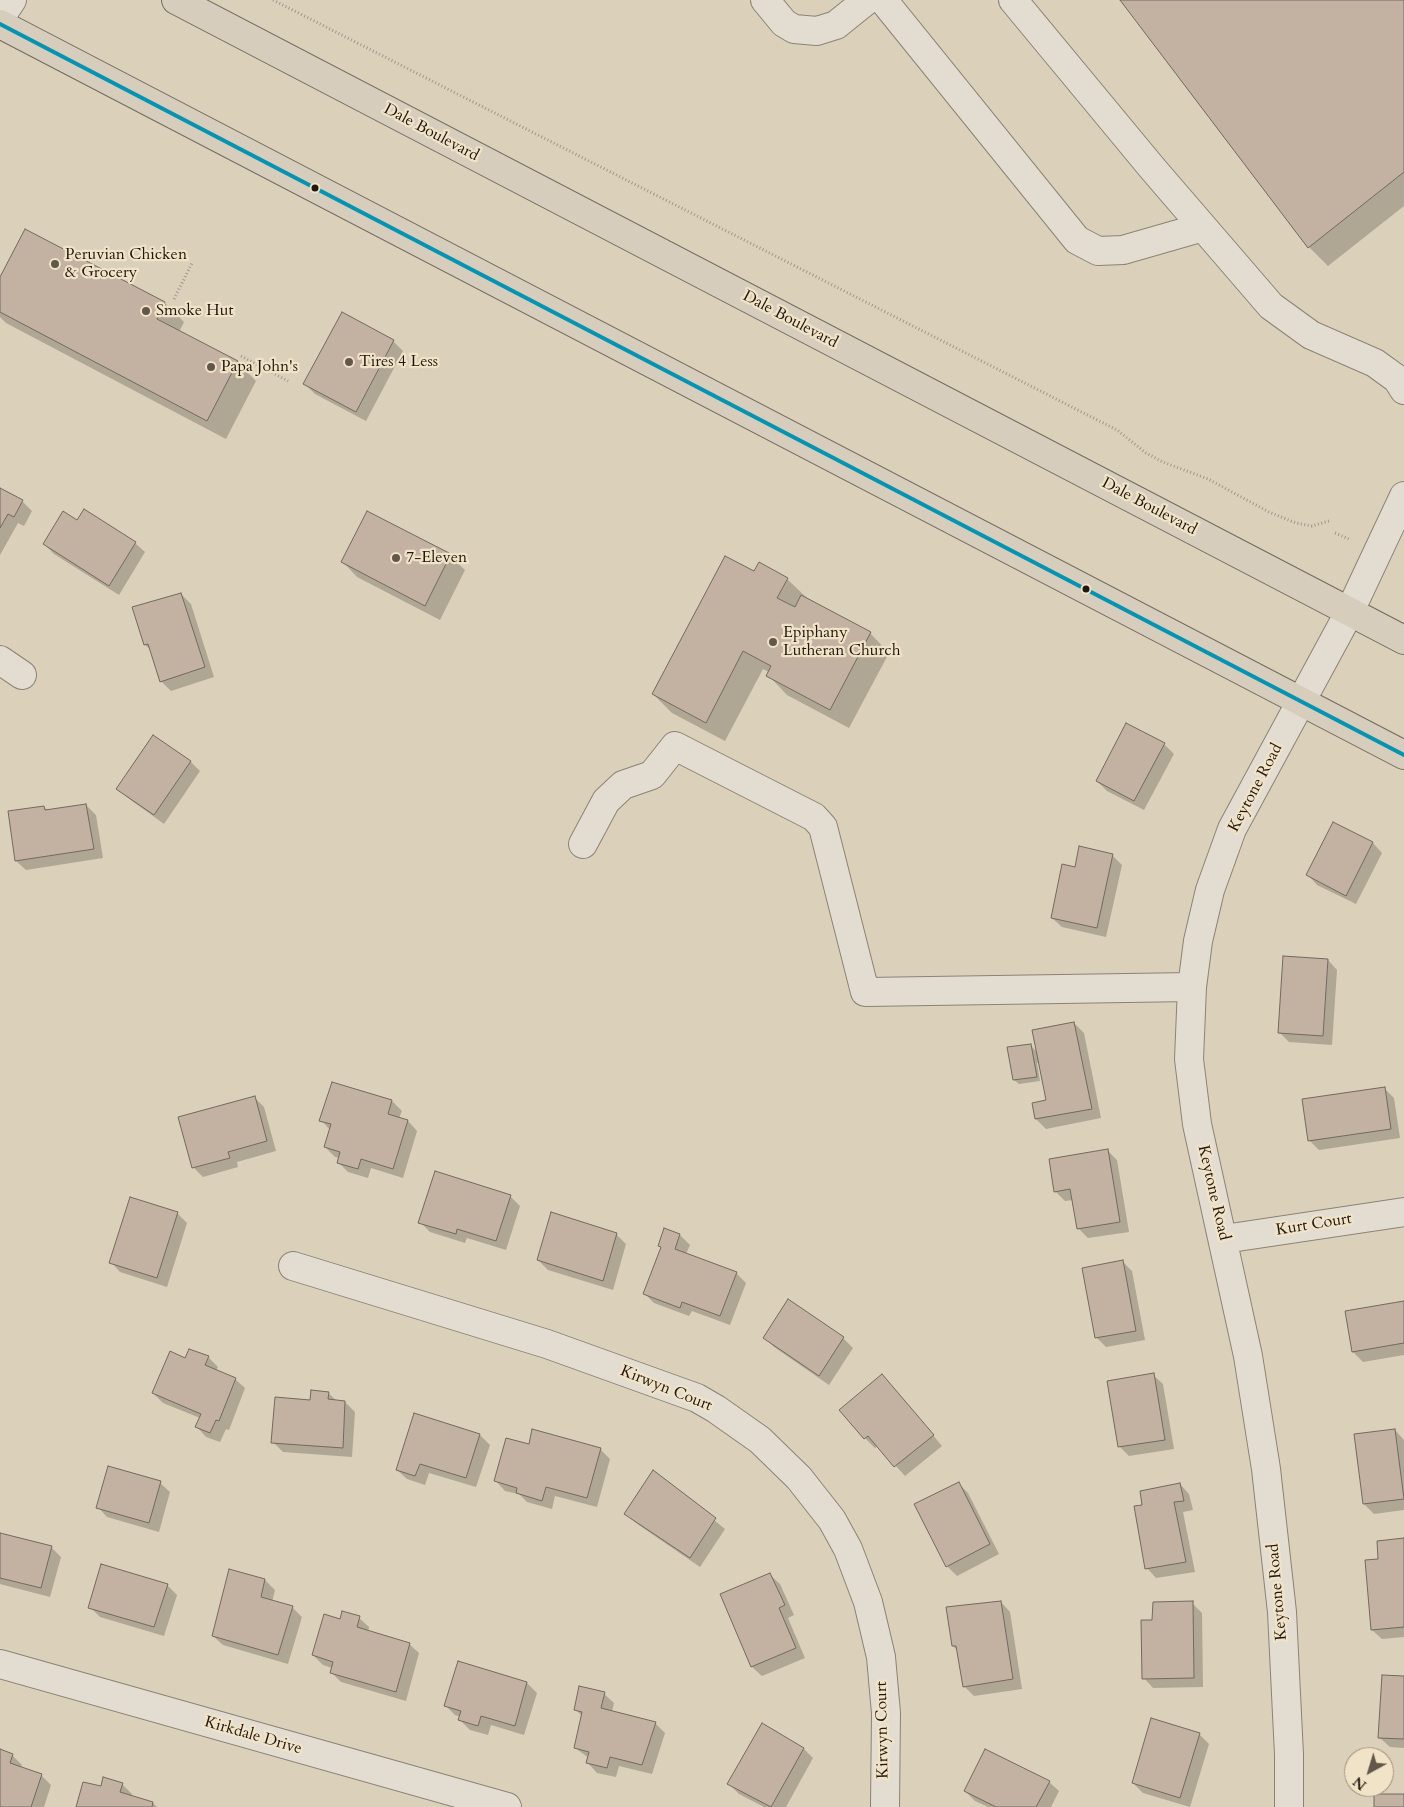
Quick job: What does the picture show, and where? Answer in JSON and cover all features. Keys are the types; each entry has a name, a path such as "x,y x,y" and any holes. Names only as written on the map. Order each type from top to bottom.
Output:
{"main road":[{"name":"Dale Boulevard","path":"176,0 1404,640"},
{"path":"0,24 1404,755"}],"street":[{"path":"0,18 12,0"},
{"path":"765,0 784,23 794,29 817,32 836,25 867,0"},
{"path":"883,0 1077,240 1098,250 1122,250 1203,227"},
{"path":"1013,0 1271,306 1311,334 1375,363 1397,379 1404,390"},
{"name":"Keytone Road","path":"1289,1807 1289,1754 1282,1612 1267,1479 1248,1356 1224,1239 1197,1124 1189,1059 1192,987 1198,941 1210,890 1232,829 1350,611 1404,496"},
{"path":"582,844 606,801 623,785 652,775 675,746 814,817 823,827 865,992 1192,987"},
{"name":"Kurt Court","path":"1224,1239 1404,1212"},
{"name":"Kirwyn Court","path":"293,1266 547,1344 697,1398 760,1440 799,1478 832,1520 848,1549 868,1602 881,1657 884,1694 885,1807"},
{"name":"Kirkdale Drive","path":"0,1664 507,1807"}],"path":[{"path":"273,0 1117,430 1146,453 1163,462 1208,479 1268,512 1296,523 1312,526 1330,521"},
{"path":"174,299 192,264"},
{"path":"241,356 288,381"}],"building":[{"path":"1120,0 1404,0 1404,172 1308,248"},
{"path":"25,229 165,302 157,319 238,361 207,421 0,312 0,277"},
{"name":"Tires 4 Less","path":"342,312 394,340 356,412 303,384"},
{"path":"0,488 23,500 14,517 8,514 0,528"},
{"path":"84,509 136,542 109,586 43,544 63,511 77,520"},
{"name":"7-Eleven","path":"367,511 451,554 425,606 341,562"},
{"name":"Epiphany Lutheran Church","path":"725,556 754,571 759,562 788,578 777,598 795,607 801,595 871,632 830,710 766,676 771,666 743,651 706,723 652,694"},
{"path":"181,593 205,667 160,682 148,644 144,645 132,607"},
{"path":"1126,723 1165,743 1134,801 1096,781"},
{"path":"153,735 191,761 154,815 116,789"},
{"path":"86,804 94,849 15,861 8,811 44,806 45,810"},
{"path":"1333,822 1373,842 1346,896 1306,875"},
{"path":"1079,846 1113,854 1097,928 1051,918 1062,864 1075,867"},
{"path":"1283,956 1328,959 1323,1036 1278,1033"},
{"path":"1074,1022 1092,1109 1035,1119 1032,1103 1046,1100 1032,1030"},
{"path":"1031,1044 1037,1077 1013,1080 1007,1047"},
{"path":"332,1082 392,1100 388,1114 408,1120 393,1169 361,1159 358,1169 337,1163 340,1152 324,1147 331,1124 319,1121"},
{"path":"1385,1087 1391,1129 1308,1141 1302,1099"},
{"path":"255,1096 267,1141 228,1152 230,1158 192,1168 178,1117"},
{"path":"1108,1149 1120,1222 1077,1229 1070,1189 1054,1192 1049,1159"},
{"path":"435,1171 511,1195 496,1241 457,1229 456,1234 418,1223"},
{"path":"130,1197 178,1212 157,1278 109,1263"},
{"path":"551,1212 617,1233 603,1281 537,1260"},
{"path":"664,1228 680,1234 675,1249 737,1272 720,1316 682,1302 680,1308 643,1294 661,1247 658,1246"},
{"path":"1123,1260 1136,1331 1095,1338 1082,1268"},
{"path":"788,1299 844,1337 819,1376 763,1338"},
{"path":"1404,1301 1404,1343 1352,1352 1345,1311"},
{"path":"189,1349 209,1356 205,1365 236,1378 219,1421 216,1420 210,1433 195,1427 201,1414 152,1393 170,1351 185,1358"},
{"path":"1154,1373 1165,1440 1118,1447 1107,1381"},
{"path":"882,1374 934,1435 894,1467 868,1436 864,1439 839,1410"},
{"path":"311,1390 329,1392 328,1399 345,1401 343,1448 271,1443 275,1397 310,1400"},
{"path":"414,1413 480,1434 466,1478 420,1464 415,1476 396,1470"},
{"path":"532,1429 601,1448 587,1498 546,1487 542,1501 516,1493 517,1488 494,1481 506,1438 529,1444"},
{"path":"1395,1429 1404,1499 1363,1504 1354,1434"},
{"path":"108,1466 161,1481 149,1523 96,1508"},
{"path":"653,1470 716,1518 690,1558 624,1514"},
{"path":"959,1482 990,1544 946,1567 914,1504"},
{"path":"1180,1483 1184,1501 1174,1502 1186,1562 1145,1569 1134,1506 1142,1505 1140,1491"},
{"path":"0,1533 52,1546 41,1588 0,1578"},
{"path":"1404,1538 1404,1627 1371,1630 1365,1560 1378,1559 1377,1541"},
{"path":"101,1564 168,1584 154,1627 88,1608"},
{"path":"229,1569 265,1579 261,1597 293,1606 278,1655 212,1636"},
{"path":"770,1573 785,1605 779,1608 796,1648 751,1667 720,1594"},
{"path":"1001,1601 1013,1679 963,1687 956,1646 952,1646 946,1607"},
{"path":"1193,1601 1194,1678 1142,1679 1141,1620 1152,1620 1153,1602"},
{"path":"342,1611 360,1616 357,1627 410,1643 396,1692 330,1673 333,1662 312,1655 324,1614 340,1619"},
{"path":"458,1661 527,1682 515,1726 481,1716 478,1726 458,1720 461,1711 444,1706"},
{"path":"1382,1675 1404,1676 1404,1739 1378,1738"},
{"path":"579,1686 605,1692 601,1708 656,1722 642,1765 610,1757 607,1768 586,1763 589,1752 574,1748 582,1712 574,1710"},
{"path":"1151,1718 1200,1733 1180,1798 1132,1783"},
{"path":"762,1723 804,1748 771,1807 727,1784"},
{"path":"0,1749 13,1754 10,1763 42,1774 31,1807 0,1807"},
{"path":"985,1749 1050,1781 1036,1807 996,1807 964,1791"},
{"path":"103,1777 123,1783 120,1792 153,1802 152,1807 76,1807 83,1782 101,1786"},
{"path":"1394,1794 1404,1794 1404,1807 1374,1807 1374,1797 1394,1797"}],"transit line":[{"path":"0,24 1404,755"}],"place":[{"name":"Peruvian Chicken & Grocery","path":"55,264"},
{"name":"Smoke Hut","path":"146,311"},
{"name":"Tires 4 Less","path":"349,362"},
{"name":"Papa John's","path":"211,367"},
{"name":"7-Eleven","path":"396,558"},
{"name":"Epiphany Lutheran Church","path":"773,642"}]}
